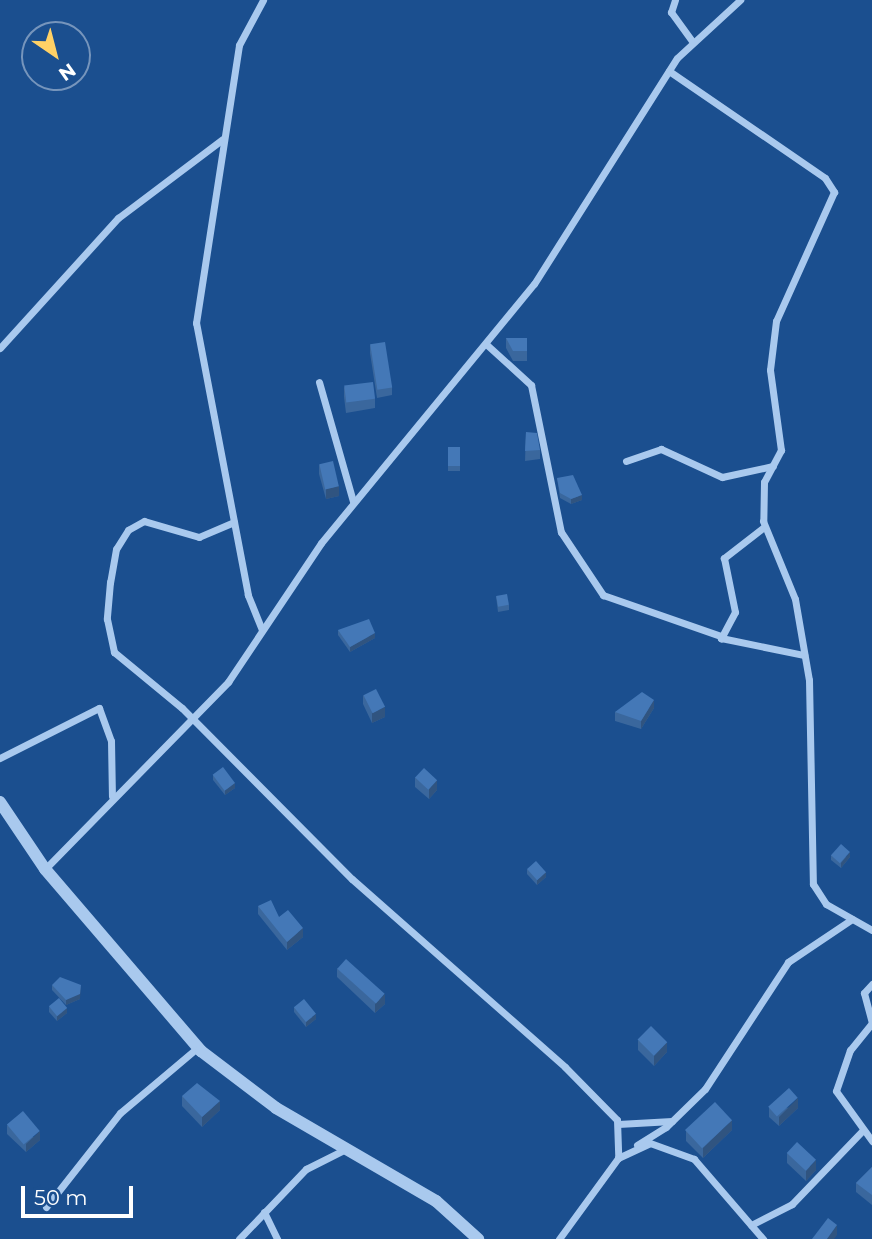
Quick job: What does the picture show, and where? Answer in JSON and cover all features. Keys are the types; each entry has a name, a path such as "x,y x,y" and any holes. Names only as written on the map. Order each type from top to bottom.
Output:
{"street":[{"path":"262,630 248,595 196,323 239,45 263,0"},
{"path":"675,0 671,12 693,41"},
{"path":"45,869 112,796 193,720 262,630 354,501 486,344 562,244 669,71 693,41 740,0"},
{"path":"669,71 825,178 834,192 776,321 771,370 781,450 763,487 764,527 795,599 804,655 813,884 820,899 872,930"},
{"path":"0,348 118,218 223,139"},
{"path":"486,344 531,385 561,532 603,595 721,636 731,644 804,655"},
{"path":"319,382 354,501"},
{"path":"626,461 661,449 722,477 774,466"},
{"path":"234,522 199,537 144,521 128,530 116,550 107,619 114,652 193,720 352,879 565,1066 618,1124 618,1158"},
{"path":"721,636 735,612 724,558 764,527"},
{"path":"0,758 99,708 111,741 112,796"},
{"path":"0,803 45,869 197,1048 276,1108 349,1148 436,1201 478,1239"},
{"path":"559,1239 618,1158 673,1121 737,1047 750,1014 788,962 852,919"},
{"path":"872,984 864,993 872,1022 850,1050 836,1091 861,1132 872,1141"},
{"path":"46,1207 120,1113 197,1048"},
{"path":"618,1124 673,1121"},
{"path":"751,1225 792,1204 861,1132"},
{"path":"637,1145 687,1154 763,1239"},
{"path":"239,1239 306,1169 349,1148"},
{"path":"264,1212 276,1239"}],"building":[{"path":"506,338 527,338 527,351 513,351"},
{"path":"385,342 392,387 377,390 370,344"},
{"path":"373,382 375,399 346,402 344,386"},
{"path":"526,432 537,433 540,450 525,451"},
{"path":"448,447 460,447 460,466 448,466"},
{"path":"333,461 339,486 325,489 319,464"},
{"path":"573,475 582,495 571,499 560,493 557,478"},
{"path":"507,594 509,605 498,607 496,596"},
{"path":"369,619 375,633 350,647 338,630"},
{"path":"376,689 385,707 373,713 364,695"},
{"path":"642,692 654,700 641,721 615,712"},
{"path":"223,767 235,783 225,791 213,775"},
{"path":"424,768 437,780 428,790 415,778"},
{"path":"841,844 850,852 840,863 831,855"},
{"path":"536,861 546,872 537,880 527,869"},
{"path":"271,900 279,917 288,910 303,928 287,942 258,906"},
{"path":"346,959 385,994 376,1003 337,969"},
{"path":"60,977 81,985 80,994 66,1000 52,985"},
{"path":"59,998 67,1008 57,1016 49,1006"},
{"path":"304,999 316,1014 306,1022 294,1007"},
{"path":"651,1026 667,1042 654,1056 638,1039"},
{"path":"197,1083 220,1101 202,1117 182,1096"},
{"path":"789,1088 798,1098 777,1116 768,1107"},
{"path":"715,1102 732,1120 702,1148 685,1130"},
{"path":"23,1111 40,1131 24,1144 7,1124"},
{"path":"797,1142 816,1160 806,1171 787,1153"},
{"path":"872,1167 872,1195 856,1183"},
{"path":"828,1218 837,1225 827,1239 812,1239"}]}
